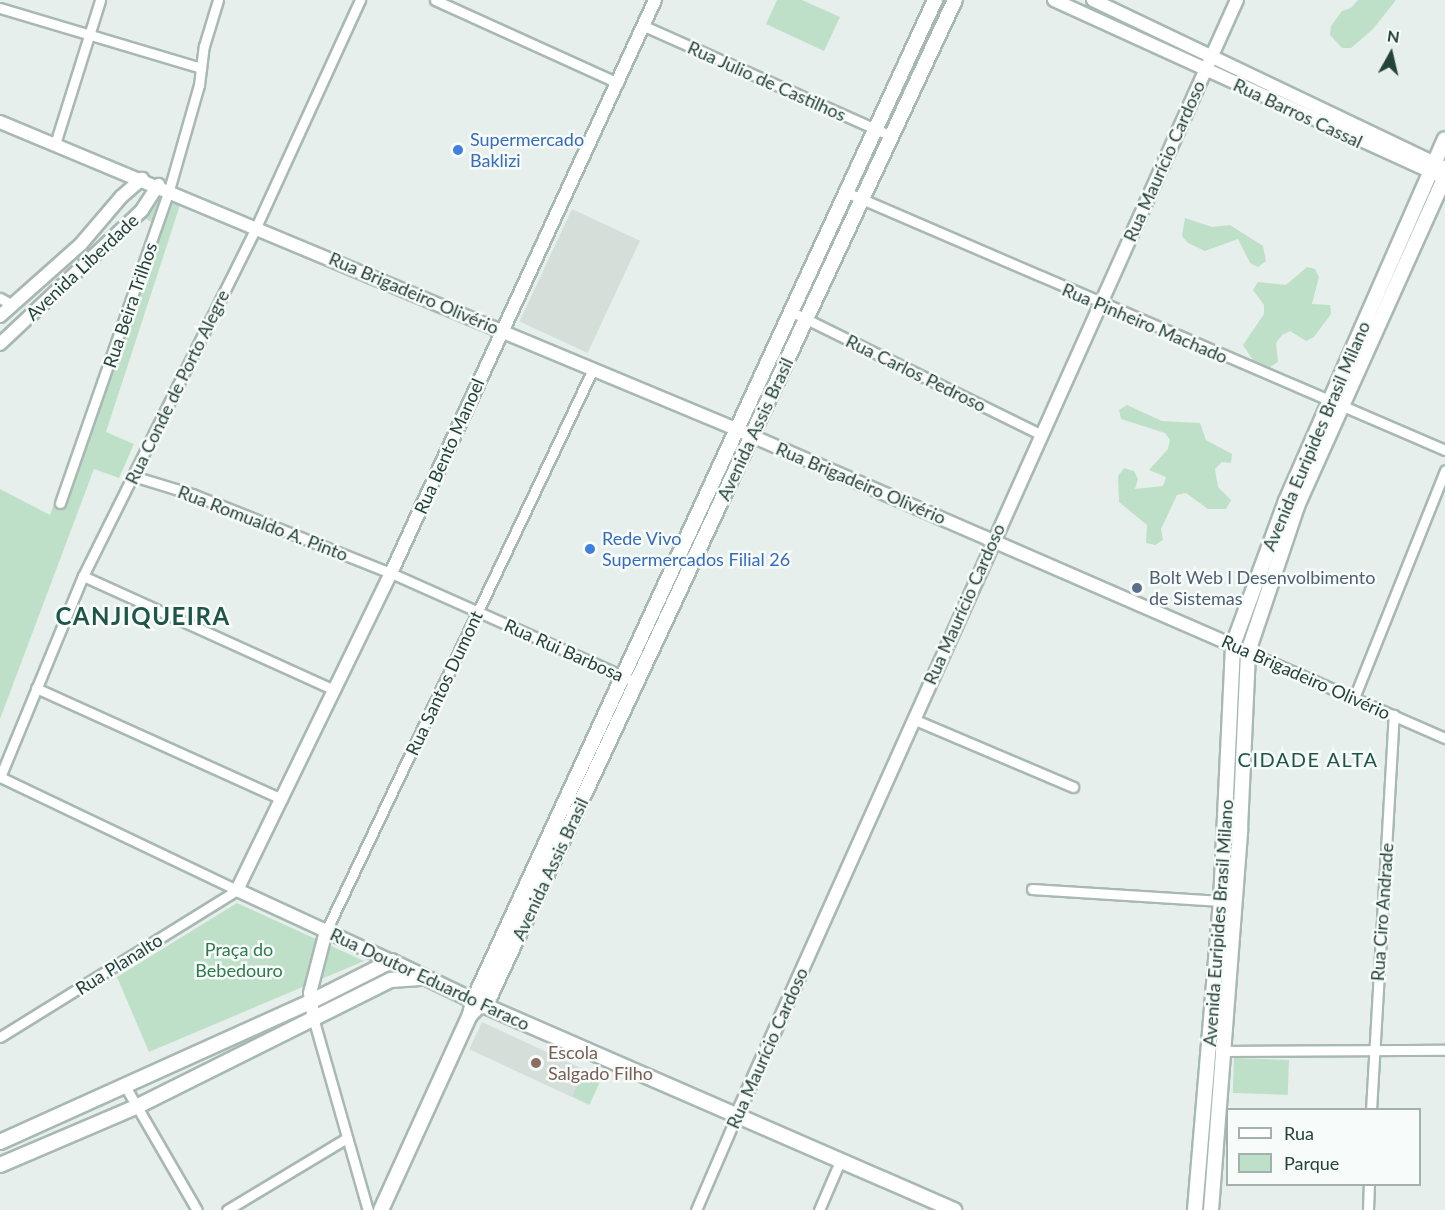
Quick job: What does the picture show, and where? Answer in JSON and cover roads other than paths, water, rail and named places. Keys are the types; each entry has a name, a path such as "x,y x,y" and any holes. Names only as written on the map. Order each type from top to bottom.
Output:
{"main road":[{"name":"Avenida Assis Brasil","path":"517,923 576,780 935,0"},
{"name":"Avenida Assis Brasil","path":"381,1210 475,1007 589,787 955,0"},
{"name":"Avenida Euripides Brasil Milano","path":"1195,1209 1226,828 1233,645 1292,503 1398,264 1437,168 1445,139"},
{"name":"Avenida Euripides Brasil Milano","path":"1398,264 1445,176"},
{"name":"Avenida Euripides Brasil Milano","path":"1211,1209 1240,829 1248,652 1292,503"},
{"path":"666,584 680,591"},
{"path":"576,780 589,787"},
{"path":"1226,828 1240,829"},
{"path":"0,1142 310,1002 391,961"},
{"name":"Rua Doutor Eduardo Faraco","path":"391,961 428,979 475,1007 737,1114 954,1210"},
{"path":"0,1165 136,1107 314,1021 391,980 406,976 428,979"},
{"path":"1213,983 1228,984"},
{"path":"1205,1098 1220,1100"},
{"path":"1195,1209 1211,1209"}],"street":[{"path":"56,144 100,0"},
{"name":"Rua Beira Trilhos","path":"60,503 201,68 218,0"},
{"name":"Rua Conde de Porto Alegre","path":"0,777 83,576 256,227 360,0"},
{"path":"435,0 618,83"},
{"name":"Rua Bento Manoel","path":"237,890 391,573 655,0"},
{"name":"Rua Barros Cassal","path":"1054,0 1299,113 1437,168"},
{"name":"Rua Barros Cassal","path":"1093,0 1305,101 1437,168 1445,176"},
{"name":"Rua Maurício Cardoso","path":"696,1210 992,540 1237,0"},
{"path":"1097,20 1105,6"},
{"path":"0,8 88,37 201,68"},
{"name":"Rua Julio de Castilhos","path":"644,26 891,136"},
{"path":"1299,113 1305,101"},
{"name":"Rua Brigadeiro Olivério","path":"0,122 163,187 738,430 1445,738"},
{"name":"Avenida Liberdade","path":"0,316 50,272 142,179"},
{"name":"Avenida Liberdade","path":"0,344 142,210 163,187"},
{"name":"Rua Pinheiro Machado","path":"848,193 1099,304 1445,450"},
{"path":"50,272 63,285"},
{"path":"0,298 12,305"},
{"name":"Rua Carlos Pedroso","path":"792,312 1040,434"},
{"name":"Rua Santos Dumont","path":"310,1002 326,931 593,369"},
{"path":"1354,698 1445,471"},
{"name":"Rua Romualdo A. Pinto","path":"133,476 192,494 391,573"},
{"name":"Rua Rui Barbosa","path":"391,573 638,683"},
{"path":"83,576 334,690"},
{"path":"36,688 282,799"},
{"name":"Rua Ciro Andrade","path":"1371,1108 1394,715"},
{"path":"913,719 1073,787"},
{"path":"0,777 237,890"},
{"path":"1032,889 1221,901"},
{"name":"Rua Doutor Eduardo Faraco","path":"237,890 391,961"},
{"name":"Rua Planalto","path":"0,1037 237,890"},
{"path":"310,1002 368,1210"},
{"path":"1209,1050 1445,1050"},
{"path":"125,1086 197,1210"},
{"path":"227,1210 347,1138"},
{"path":"819,1210 841,1159"},
{"path":"1368,1210 1369,1186"}],"place":[{"name":"Supermercado Baklizi","path":"458,150"},
{"name":"Rede Vivo Supermercados Filial 26","path":"590,549"},
{"name":"Bolt Web l Desenvolbimento de Sistemas","path":"1137,588"},
{"name":"Escola Salgado Filho","path":"536,1063"}],"district":[{"name":"CANJIQUEIRA","path":"143,616"},
{"name":"CIDADE ALTA","path":"1308,759"}],"park label":[{"name":"Praça do Bebedouro","path":"239,960"}]}
